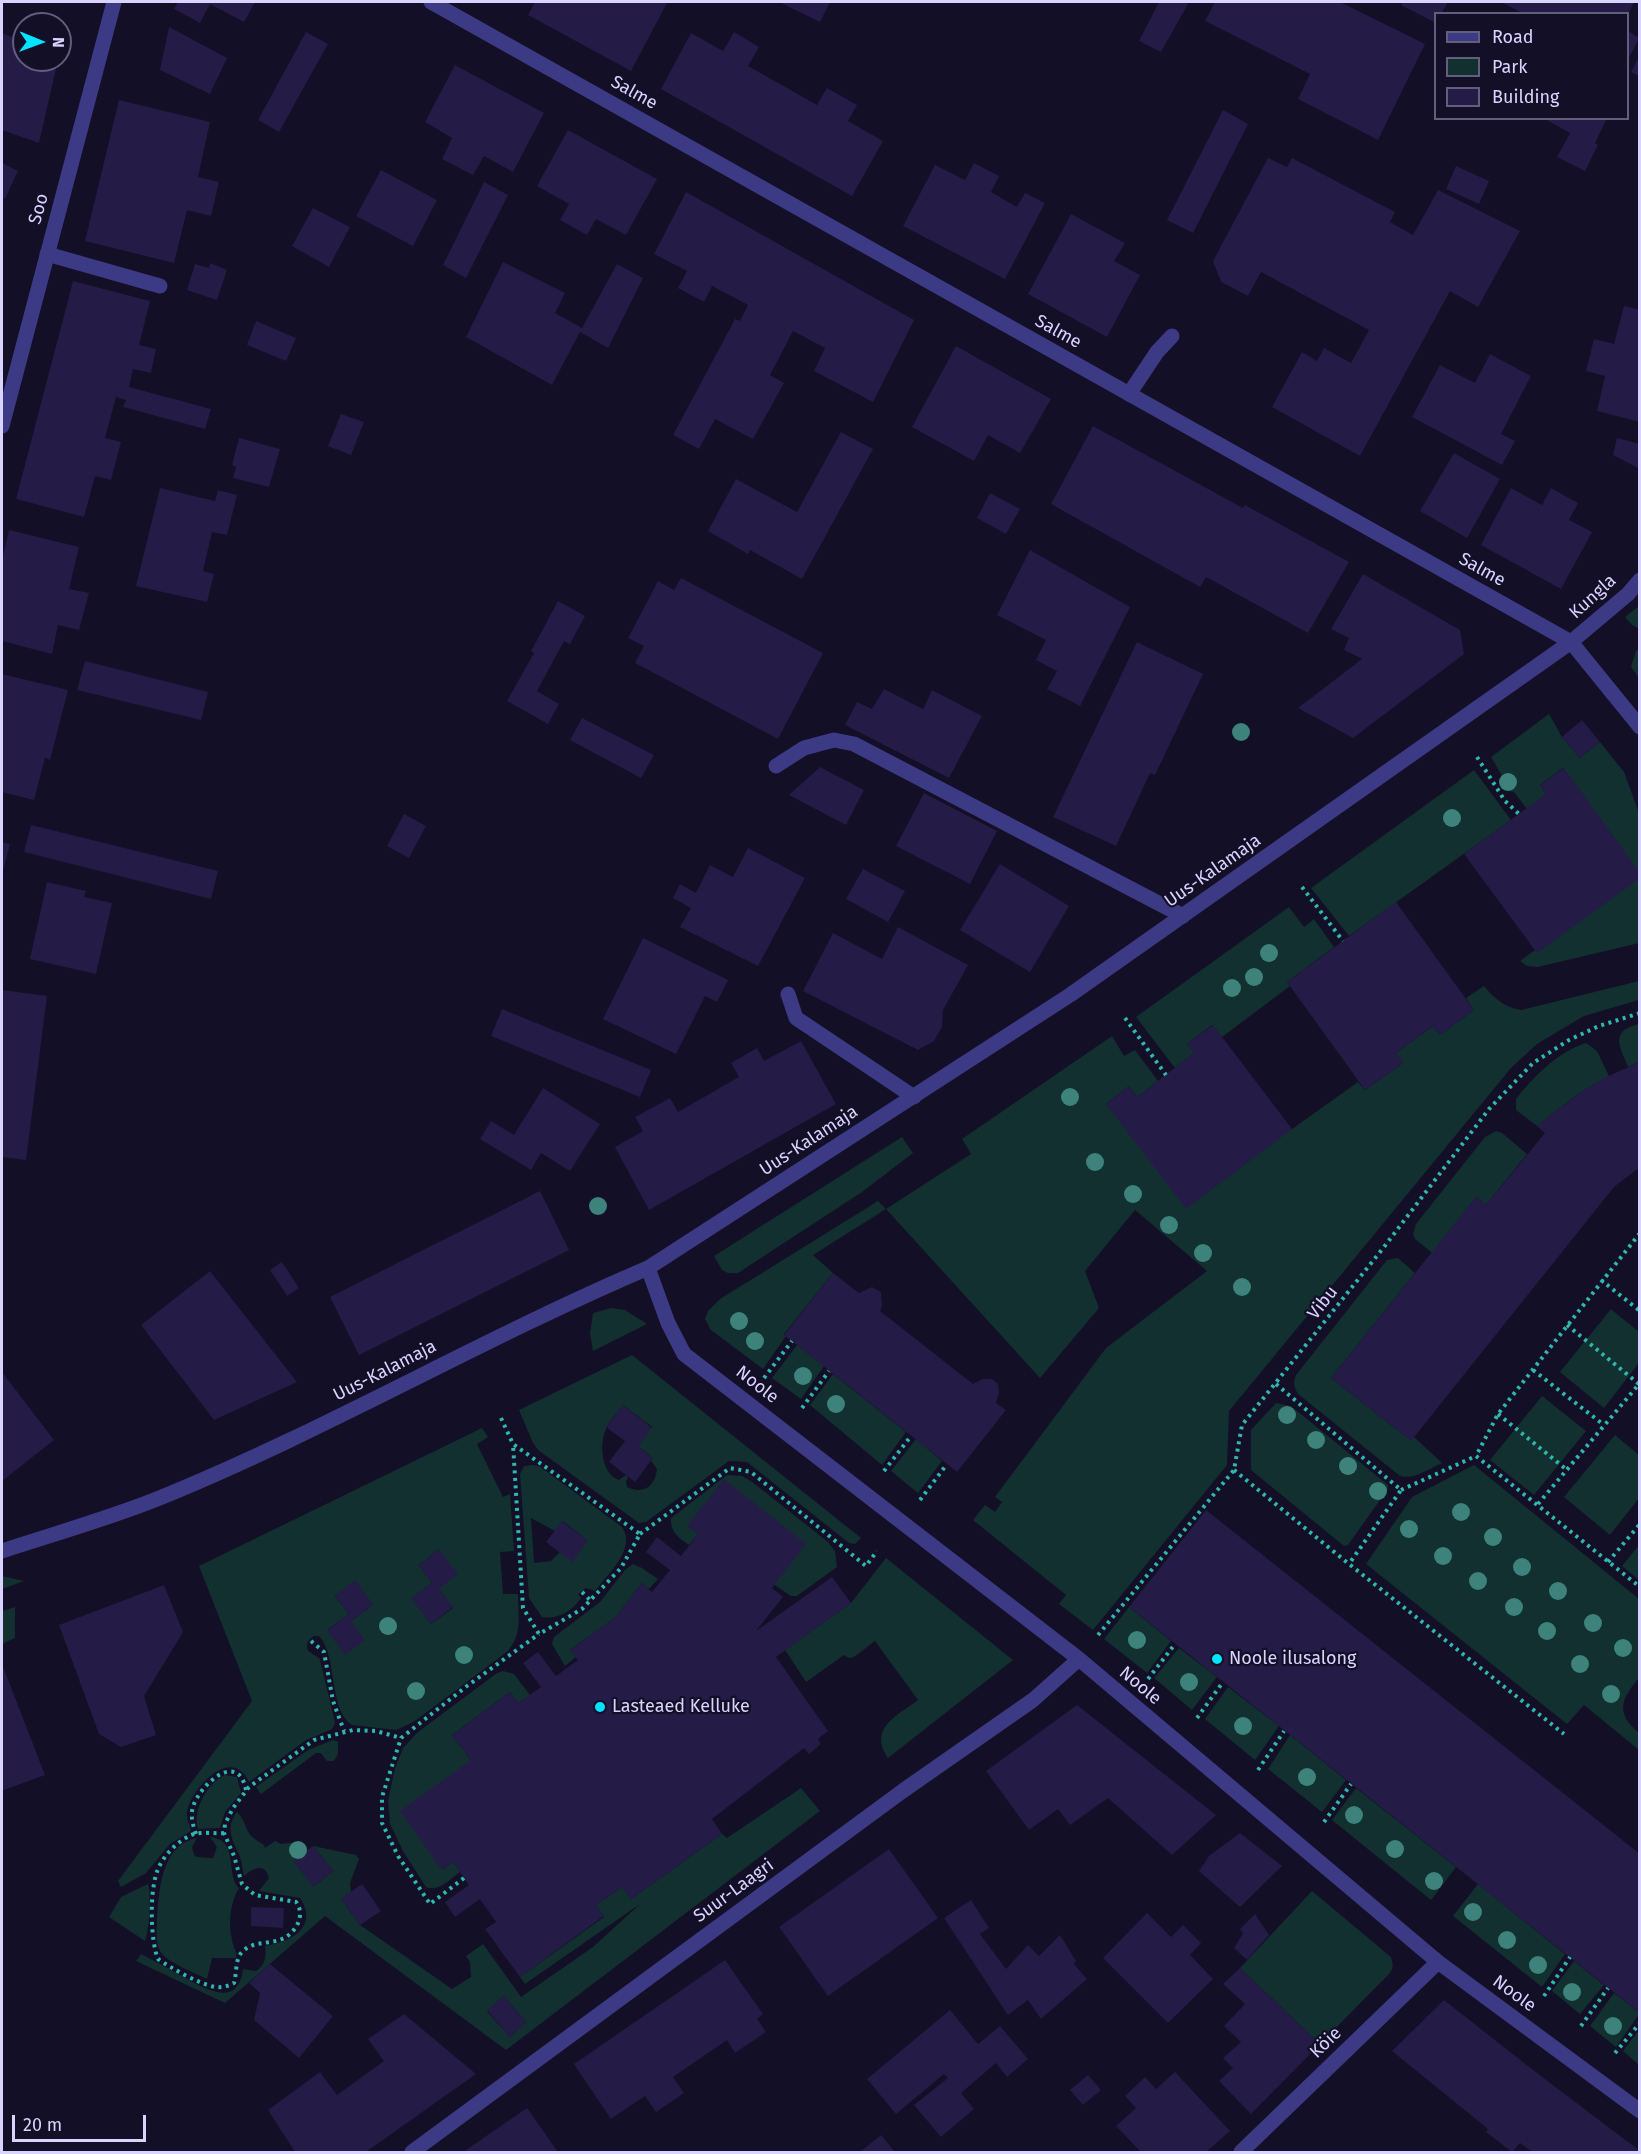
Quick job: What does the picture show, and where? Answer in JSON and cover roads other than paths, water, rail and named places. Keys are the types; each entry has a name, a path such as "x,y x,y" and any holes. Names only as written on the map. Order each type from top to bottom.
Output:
{"street":[{"name":"Soo","path":"2,426 114,2"},
{"name":"Salme","path":"431,2 1571,642 1640,727"},
{"path":"47,254 160,286"},
{"path":"1130,394 1157,352 1172,336"},
{"name":"Kungla","path":"1571,642 1628,594 1640,580"},
{"name":"Uus-Kalamaja","path":"2,1551 155,1500 226,1469 375,1399 580,1296 648,1268 1070,995 1571,642"},
{"path":"776,766 804,748 834,740 855,744 1183,916"},
{"path":"788,994 796,1018 914,1098"},
{"name":"Noole","path":"648,1268 668,1323 684,1354 1078,1659 1438,1962 1640,2111"},
{"name":"Suur-Laagri","path":"412,2152 904,1790 1033,1700 1078,1659"},
{"name":"Köie","path":"1241,2152 1438,1962"}],"place":[{"name":"Noole ilusalong","path":"1217,1659"},
{"name":"Lasteaed Kelluke","path":"600,1707"}]}
